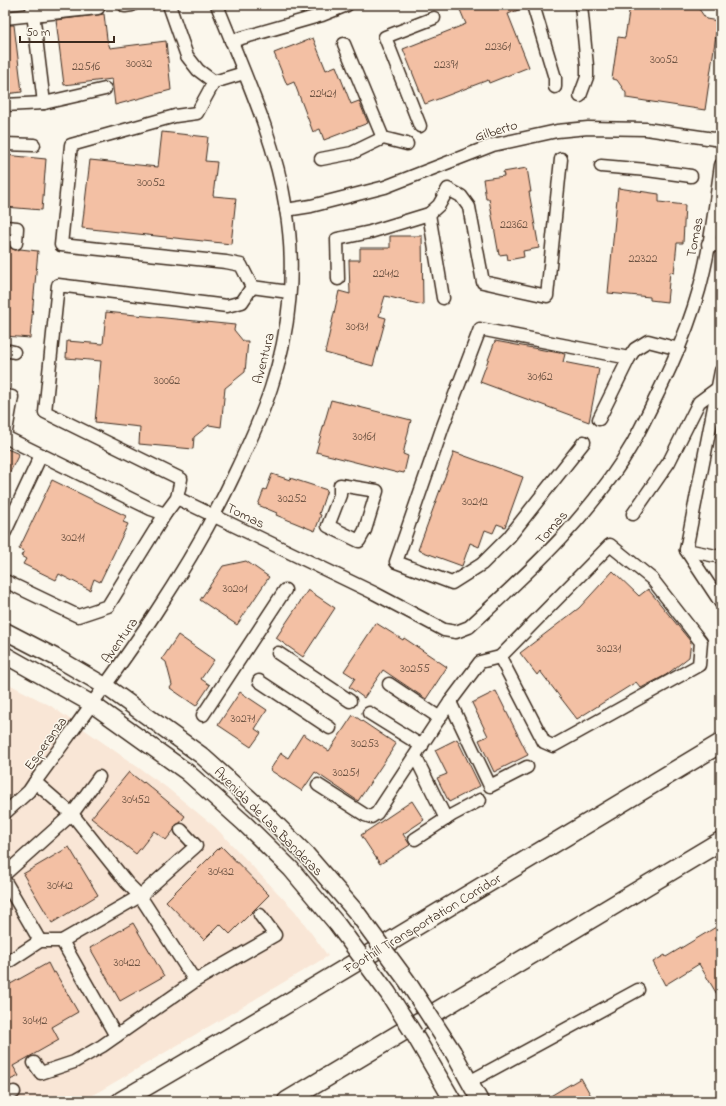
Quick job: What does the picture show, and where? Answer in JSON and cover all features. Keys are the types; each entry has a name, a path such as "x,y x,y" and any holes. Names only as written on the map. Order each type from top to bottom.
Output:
{"highway":[{"name":"Foothill Transportation Corridor","path":"121,1101 278,1009 721,743"},
{"path":"287,1101 721,841"}],"main road":[{"name":"Avenida de Las Banderas","path":"5,631 57,658 105,686 201,755 238,788 306,854 357,913 407,980 453,1052 480,1101"},
{"name":"Avenida de Las Banderas","path":"5,655 92,704 187,772 224,804 290,869 337,924 388,993 451,1097"},
{"path":"451,1097 469,1082"}],"street":[{"path":"169,5 187,56 198,70 214,82"},
{"name":"Aventura","path":"105,686 162,603 215,516 248,446 272,386 284,333 289,292 290,245 286,210 277,165 269,138 217,5"},
{"path":"231,40 322,15 347,5"},
{"path":"533,5 554,78 555,87"},
{"path":"580,96 587,77 588,66 581,5"},
{"path":"5,18 33,10 98,8"},
{"path":"33,10 44,103"},
{"path":"420,126 385,37 434,18"},
{"path":"344,44 383,138"},
{"path":"244,73 214,82 197,113 175,116 71,145 61,245 226,262 241,265 252,287"},
{"path":"5,105 44,103 105,88"},
{"name":"Gilberto","path":"286,210 318,204 384,187 493,145 557,131 588,128 646,129 721,140"},
{"path":"321,159 352,153 383,138 407,144"},
{"path":"5,144 34,144"},
{"path":"338,279 337,240 370,232 429,214 439,205 448,189 461,196 469,207 483,282 547,296 561,159"},
{"name":"Tomas","path":"178,498 374,593 444,630 456,632 469,627 530,572 601,492 633,444 679,349 699,291 714,218 721,165"},
{"path":"601,166 648,170 690,176"},
{"path":"429,214 443,298"},
{"path":"5,227 17,228 16,243"},
{"path":"708,244 721,246"},
{"path":"5,581 78,616 108,606 165,514 178,498 181,479 45,412 58,285 227,306 242,302 252,287"},
{"path":"252,287 289,292"},
{"path":"584,442 509,538 476,568 452,583 396,562 480,329 629,358"},
{"path":"598,419 635,349 648,341 679,349"},
{"path":"721,372 686,550 721,604"},
{"path":"633,514 669,462 699,402 718,388"},
{"path":"5,396 12,398 5,437 151,509 165,514"},
{"path":"5,532 41,455"},
{"path":"340,485 377,491 365,530 359,540 328,526 340,495 340,485"},
{"path":"318,785 365,815 371,817 376,813 450,702 480,662 500,658 610,545 652,579 701,642 699,665 553,746 544,742 500,658"},
{"path":"686,550 721,558"},
{"path":"203,715 285,590"},
{"path":"278,653 350,701"},
{"path":"259,681 330,728"},
{"path":"389,684 440,718"},
{"name":"Esperanza","path":"5,813 29,791 105,686"},
{"path":"450,702 490,786 527,767"},
{"path":"369,713 418,751 446,819"},
{"path":"5,874 72,814 99,777"},
{"path":"35,782 72,814 127,883 140,896 195,981"},
{"path":"415,839 446,819 480,800"},
{"path":"5,964 40,941 62,941 140,896 196,846 181,830"},
{"path":"5,881 40,941"},
{"path":"34,1063 41,1073 74,1062 116,1036 195,981 275,935 260,915"},
{"path":"62,941 116,1036"},
{"path":"469,1082 638,990"}],"shaded area":[{"path":"5,682 51,706 166,787 215,827 295,911 328,956 83,1101 5,1101"}],"building":[{"path":"458,5 526,5 526,7 508,14 529,67 489,83 488,80 425,104 403,49 466,24"},
{"path":"630,5 700,5 699,9 706,19 718,21 705,110 626,98 626,93 617,80 612,79 618,37 625,38"},
{"path":"104,14 107,39 110,48 166,41 171,90 115,105 112,79 64,85 56,20"},
{"path":"5,25 14,25 22,92 5,94"},
{"path":"313,38 326,70 336,66 351,104 359,101 368,123 324,140 320,129 313,132 294,82 287,85 274,53"},
{"path":"162,132 208,137 205,161 217,162 213,196 236,198 231,244 82,228 90,160 158,167"},
{"path":"5,155 46,159 42,210 5,207"},
{"path":"527,168 531,192 529,192 539,248 523,251 524,257 508,260 507,254 499,255 489,199 486,199 483,179 504,176 503,172"},
{"path":"618,188 659,194 659,202 685,205 683,243 677,243 674,273 670,272 667,302 650,300 650,297 608,293"},
{"path":"390,236 422,236 423,305 385,296 379,316 386,318 373,366 325,353 339,291 350,294 349,260 360,260 360,248 390,248"},
{"path":"5,248 38,251 30,338 5,336"},
{"path":"106,312 235,325 234,330 243,341 248,341 245,372 225,388 221,427 209,425 194,437 193,449 139,444 140,427 95,422 101,361 66,358 67,341 103,344"},
{"path":"495,341 565,354 563,362 599,369 589,422 480,382"},
{"path":"331,400 411,420 403,454 408,456 404,473 398,473 316,452"},
{"path":"5,448 19,454 5,482"},
{"path":"454,452 523,477 505,527 497,524 493,533 485,530 479,547 470,543 462,566 418,550"},
{"path":"272,474 327,490 319,514 321,515 315,531 276,515 277,513 258,505"},
{"path":"52,480 126,516 123,522 128,524 100,582 94,579 90,590 59,574 56,580 23,564 26,559 21,556 24,551 19,549"},
{"path":"246,561 269,577 237,625 200,600 223,566"},
{"path":"613,571 639,596 648,589 691,642 689,657 666,675 641,688 636,682 577,719 540,671 537,675 520,653 579,608"},
{"path":"308,590 335,608 303,657 276,638"},
{"path":"376,623 403,640 404,638 447,667 426,699 383,670 364,698 349,687 355,678 344,671"},
{"path":"178,635 214,660 201,679 210,685 196,706 170,688 172,685 166,662 162,659"},
{"path":"496,691 528,755 494,772 479,740 488,736 472,703"},
{"path":"240,692 267,710 255,729 261,733 251,747 218,725"},
{"path":"353,715 396,744 358,801 315,772 302,791 270,770 281,753 288,758 303,734 329,751"},
{"path":"457,739 480,786 449,802 437,778 447,774 435,750"},
{"path":"129,772 143,783 144,782 185,816 180,823 176,825 166,840 154,831 136,854 91,818"},
{"path":"412,801 424,820 403,834 410,845 380,864 361,835"},
{"path":"221,846 269,895 230,934 220,924 204,940 166,901"},
{"path":"69,847 98,895 52,923 23,874"},
{"path":"133,923 164,976 120,1001 90,948"},
{"path":"721,924 721,1001 699,964 665,985 653,962 665,955 666,957"},
{"path":"48,963 53,973 55,972 78,1012 52,1027 59,1040 13,1066 19,1076 5,1082 5,987"},
{"path":"581,1078 594,1101 542,1101"}]}
